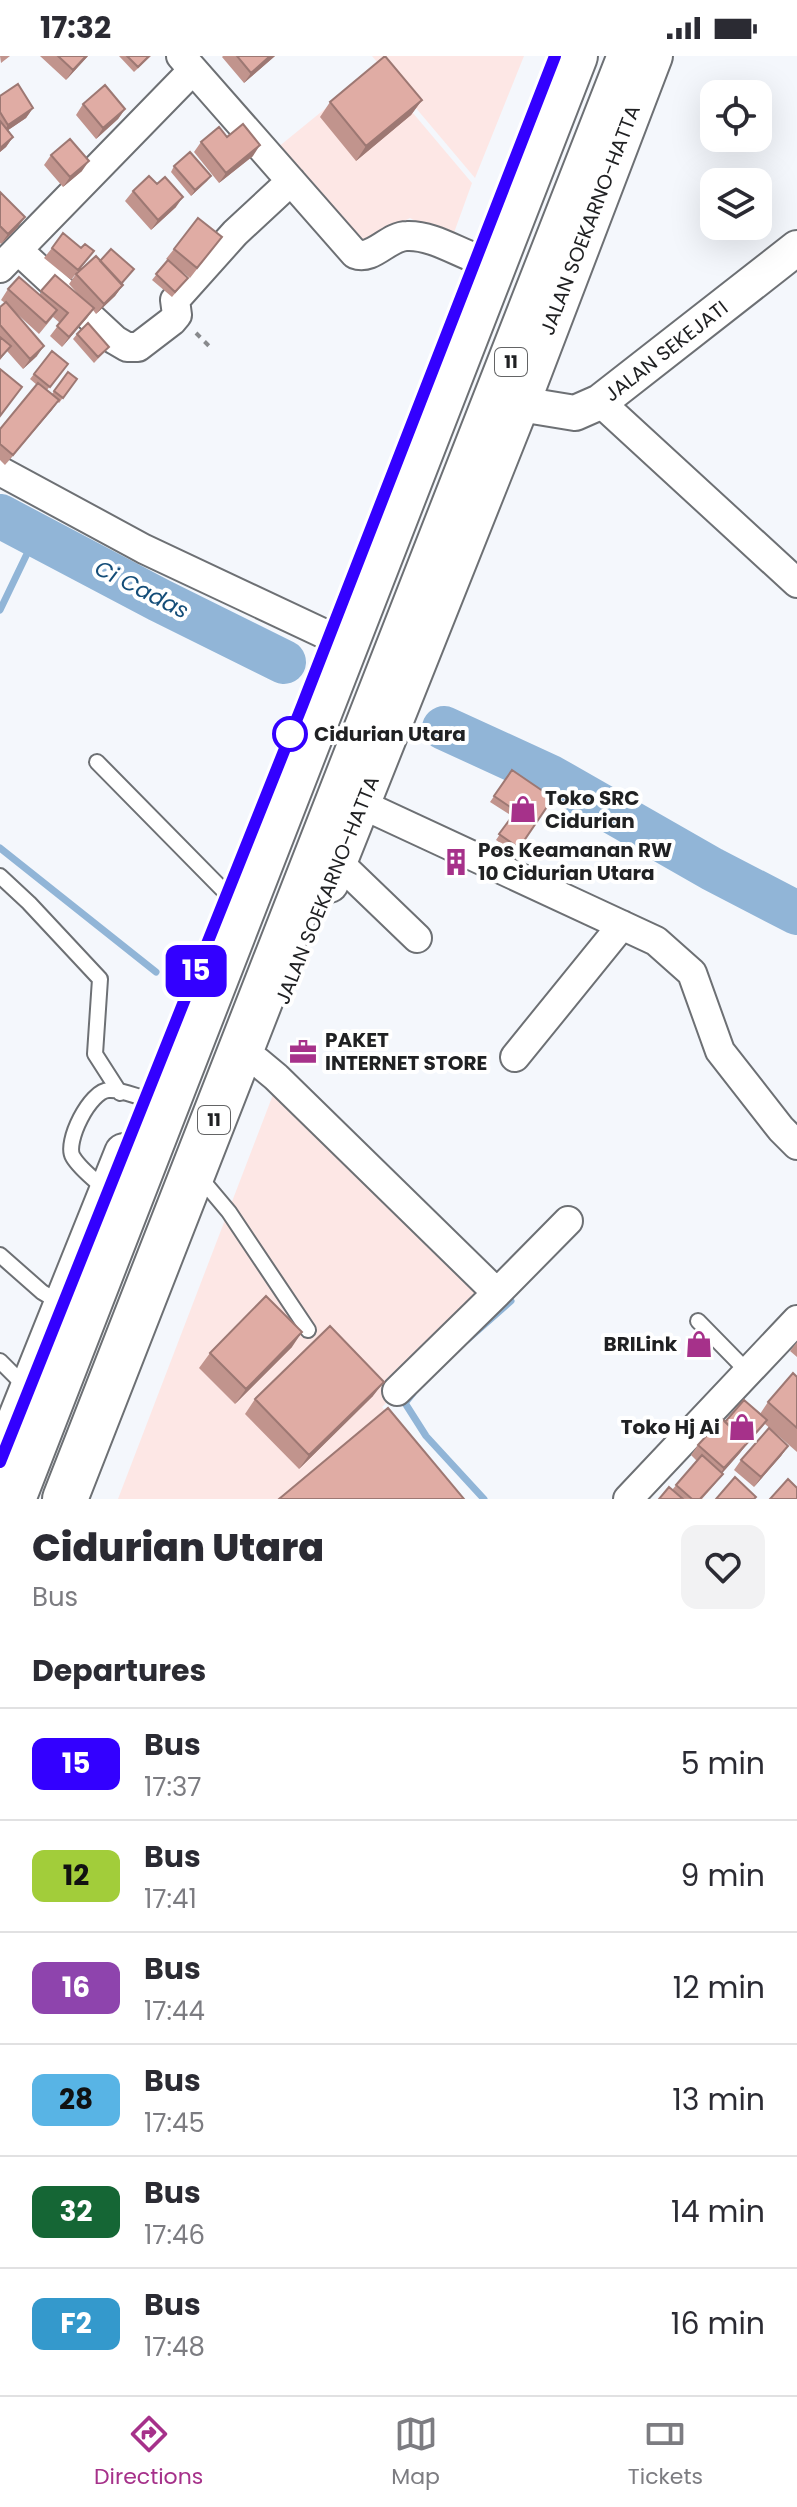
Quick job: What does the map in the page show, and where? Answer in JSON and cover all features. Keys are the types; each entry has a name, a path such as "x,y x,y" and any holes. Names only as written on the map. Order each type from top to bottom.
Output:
{"highway":[{"path":"13,1499 333,642 575,56"},
{"name":"JALAN SOEKARNO-HATTA","path":"65,1499 402,670 630,56"}],"main road":[{"path":"333,642 475,258 555,56"},
{"name":"JALAN SOEKARNO-HATTA","path":"402,670 520,404 653,56"},
{"path":"0,1462 109,1193 133,1096 310,709"},
{"name":"JALAN SOEKARNO-HATTA","path":"84,1499 361,804 372,745"}],"street":[{"path":"291,181 235,233 175,300 177,315 172,321 138,347 127,347 115,340 9,259 187,63 359,256 367,255 399,236 408,236 426,238 475,258"},
{"name":"JALAN SEKEJATI","path":"520,404 575,413 600,402 797,248"},
{"path":"600,402 797,583"},
{"path":"0,471 144,549 333,642"},
{"path":"361,804 656,941 692,973 720,1051 797,1145"},
{"path":"338,862 417,938"},
{"path":"515,1057 622,925"},
{"path":"258,1062 497,1293"},
{"path":"397,1391 568,1221"},
{"path":"628,1499 797,1320"}],"lane":[{"path":"97,762 227,894"},
{"path":"0,876 100,979 95,1054 133,1096"},
{"path":"109,1193 78,1164 69,1148 91,1100 100,1092 110,1089 133,1096"},
{"path":"208,1187 229,1212 308,1330"},
{"path":"0,1255 42,1292 62,1304"},
{"path":"698,1321 748,1372"},
{"path":"0,1361 28,1390"}],"shaded area":[{"path":"372,56 524,56 475,178"},
{"path":"375,68 472,183 451,241 410,218 357,244 277,148"},
{"path":"274,1092 495,1295 382,1407 461,1499 118,1499"}],"building":[{"path":"58,56 86,56 73,70"},
{"path":"127,56 149,56 138,67"},
{"path":"237,56 270,56 251,73"},
{"path":"385,56 422,100 366,146 330,102"},
{"path":"18,84 33,108 8,125 0,112 0,96"},
{"path":"105,85 125,109 103,128 83,104"},
{"path":"0,121 13,137 0,148"},
{"path":"243,124 260,145 226,173 201,142 219,127 227,137"},
{"path":"70,139 89,161 70,177 51,155"},
{"path":"190,152 211,176 195,190 174,166"},
{"path":"149,176 157,184 165,177 183,197 158,220 133,191"},
{"path":"0,192 25,217 8,234 0,226"},
{"path":"198,218 222,237 197,268 174,249"},
{"path":"63,233 81,248 85,244 94,251 78,270 52,248"},
{"path":"111,249 134,269 121,284 100,261"},
{"path":"96,256 123,285 104,304 76,274"},
{"path":"168,260 188,278 175,292 156,274"},
{"path":"55,275 94,308 69,337 57,326 68,313 41,291"},
{"path":"19,277 57,310 46,323 8,289"},
{"path":"6,302 44,346 30,359 0,325 0,307"},
{"path":"88,323 109,347 98,357 77,334"},
{"path":"0,337 11,346 0,358"},
{"path":"52,351 68,364 50,387 34,374"},
{"path":"0,369 22,387 0,416"},
{"path":"68,372 77,379 63,398 54,391"},
{"path":"38,383 59,400 13,455 0,444 0,429"},
{"name":"Toko SRC Cidurian","path":"512,770 553,798 519,848 499,834 516,811 494,796"},
{"path":"457,851 465,858 463,862 454,856"},
{"path":"266,1296 302,1332 246,1389 210,1353"},
{"path":"330,1326 384,1382 309,1455 255,1399"},
{"path":"793,1373 797,1377 797,1428 768,1402"},
{"name":"Toko Hj Ai","path":"744,1400 767,1420 747,1443 725,1422"},
{"path":"388,1408 464,1499 279,1499"},
{"path":"722,1419 748,1442 724,1468 698,1445"},
{"path":"769,1428 788,1446 761,1477 741,1460"},
{"path":"702,1455 723,1474 700,1499 692,1499 676,1485"},
{"path":"735,1477 756,1497 716,1499"},
{"path":"788,1479 797,1488 797,1499 770,1499"},
{"path":"669,1487 683,1499 659,1499"}],"waterway":[{"name":"Ci Cadas","path":"0,516 284,662"},
{"path":"0,610 36,535"},
{"name":"Ci Cadas","path":"444,728 551,777 712,869 797,913"},
{"path":"0,848 156,972"},
{"path":"467,1340 511,1301 504,1294"},
{"path":"413,1393 405,1403 426,1436 484,1499"}],"bus line":[{"name":"15","path":"0,1462 302,706 555,56"}],"place":[{"name":"Cidurian Utara","path":"290,734"},
{"name":"Toko SRC Cidurian","path":"523,809"},
{"name":"Pos Keamanan RW 10 Cidurian Utara","path":"456,862"},
{"name":"PAKET INTERNET STORE","path":"303,1052"},
{"name":"BRILink","path":"699,1344"},
{"name":"Toko Hj Ai","path":"742,1427"}]}
